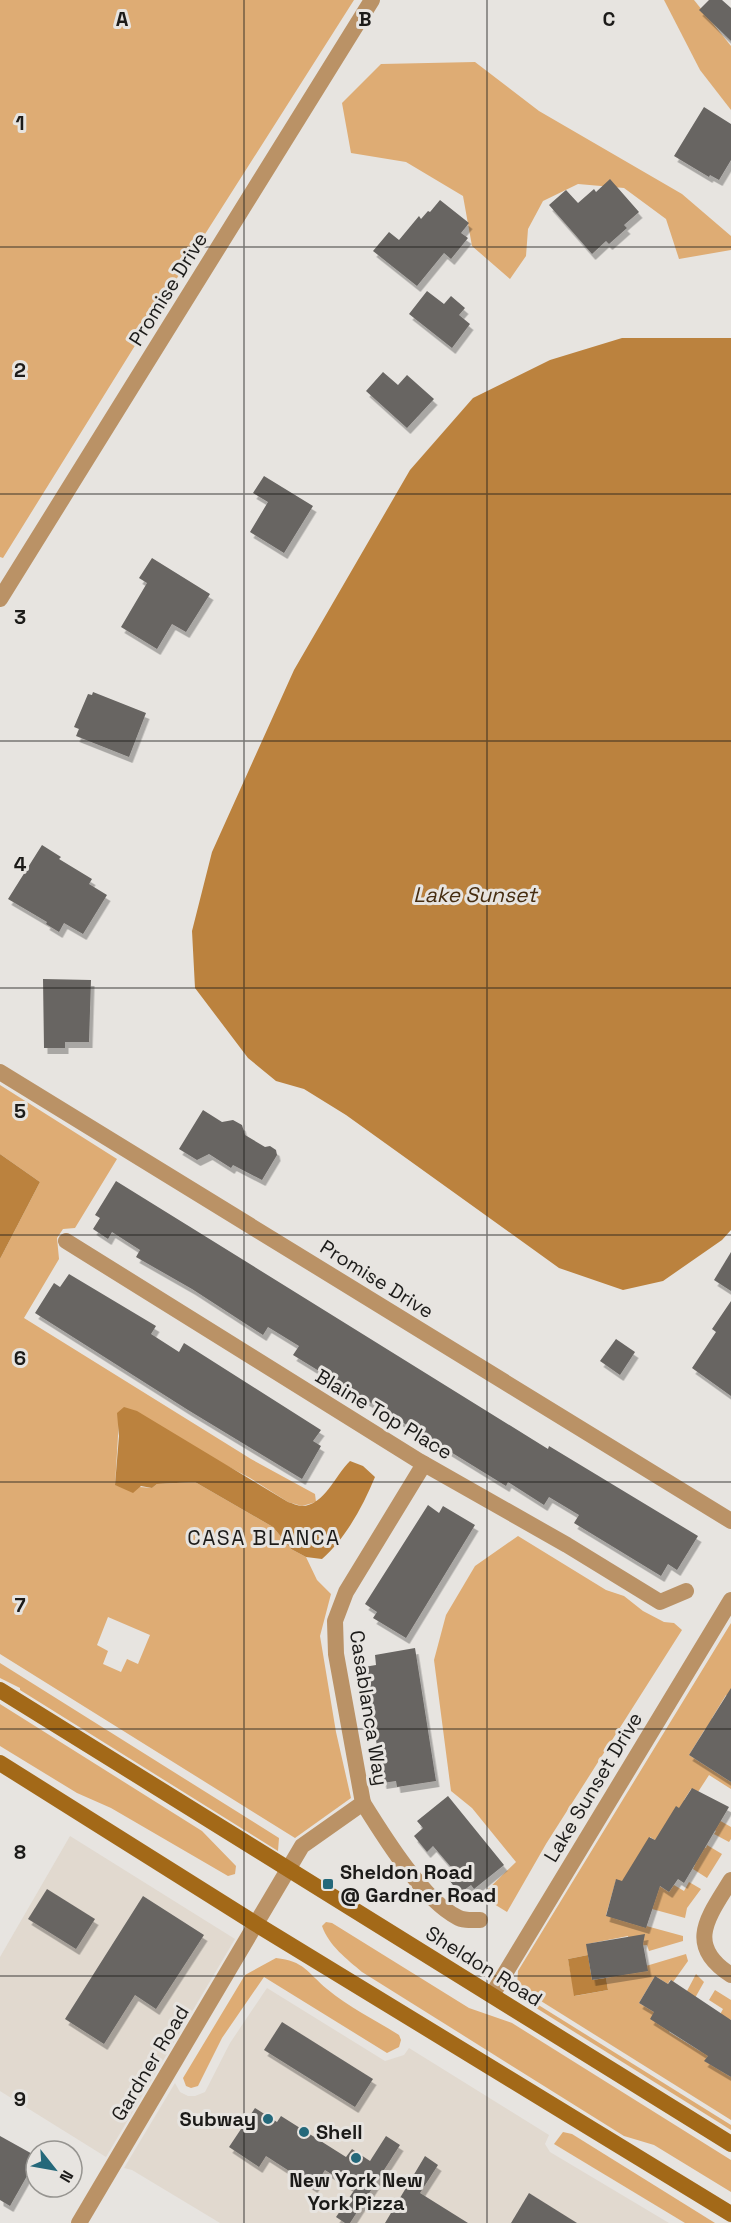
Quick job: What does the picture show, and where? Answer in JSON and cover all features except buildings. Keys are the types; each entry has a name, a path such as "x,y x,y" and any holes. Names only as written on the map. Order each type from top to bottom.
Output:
{"main road":[{"name":"Sheldon Road","path":"3,1693 731,2144"},
{"path":"0,1763 256,1924 731,2214"}],"street":[{"name":"Promise Drive","path":"0,599 372,0"},
{"name":"Promise Drive","path":"0,1072 731,1521"},
{"name":"Blaine Top Place","path":"66,1241 424,1464 567,1545 660,1602 686,1591"},
{"name":"Casablanca Way","path":"424,1464 346,1592 335,1622 336,1654 363,1803 388,1842 432,1898 458,1918 480,1920"},
{"name":"Lake Sunset Drive","path":"492,1995 731,1600"},
{"name":"Casablanca Way","path":"256,1924 302,1846 363,1803"},
{"path":"731,1880 706,1920 703,1935 711,1960 731,1975"},
{"name":"Gardner Road","path":"79,2223 256,1924"}],"shaded area":[{"path":"0,0 354,0 3,558 0,557"},
{"path":"664,0 694,0 731,46 731,110 700,70"},
{"path":"475,62 539,111 682,194 731,236 731,250 679,259 666,219 624,188 578,184 543,201 528,229 526,256 510,279 472,246 463,196 406,162 351,153 342,103 381,64"},
{"path":"0,1085 117,1159 75,1228 63,1229 57,1238 59,1259 24,1318 251,1459 315,1494 316,1502 302,1506 288,1502 250,1478 201,1452 119,1420 115,1485 152,1488 157,1484 195,1482 273,1527 291,1549 306,1557 317,1580 331,1594 320,1636 336,1732 351,1798 295,1838 0,1654 0,1259 40,1182 0,1154","holes":["108,1617 150,1635 138,1664 127,1659 121,1672 103,1664 108,1651 97,1645"]},
{"path":"518,1536 606,1590 624,1596 643,1611 664,1622 674,1623 682,1630 546,1844 507,1912 481,1896 516,1862 472,1808 451,1791 434,1660 446,1615 475,1566"},
{"path":"731,1623 731,1698 726,1695 712,1718 713,1733 705,1729 689,1755 731,1782 731,1789 709,1775 698,1792 691,1789 684,1800 731,1827 731,1839 729,1842 714,1834 716,1831 676,1807 697,1842 722,1854 707,1878 693,1869 695,1865 650,1837 631,1868 669,1892 674,1885 684,1891 689,1882 701,1889 687,1908 685,1918 652,1909 616,1880 606,1915 683,1936 683,1941 649,1951 647,1945 629,1944 628,1936 587,1944 588,1955 568,1959 575,1996 608,1990 606,1978 686,1954 688,1961 673,1982 670,1980 668,1984 655,1976 639,2003 654,2012 687,1991 696,1974 704,1982 695,1998 691,1996 669,2032 700,2051 723,2009 709,2000 715,1990 731,2000 731,2019 705,2061 731,2077 731,2120 517,1986 518,1971"},
{"path":"0,1663 279,1838 278,1851 20,1688 0,1678"},
{"path":"0,1704 202,1831 236,1866 235,1874 228,1876 111,1808 77,1793 0,1746"},
{"path":"70,1836 235,1939 106,2157 84,2143 84,2139 77,2139 0,2091 0,1957"},
{"path":"326,1922 332,1923 469,2008 512,2023 731,2160 731,2192 654,2145 624,2136 362,1972 329,1940 322,1926"},
{"path":"276,1958 285,1959 304,1968 335,1996 399,2035 401,2040 399,2047 387,2053 264,1977 222,2038 198,2086 191,2088 186,2086 183,2078 245,1975"},
{"path":"267,1988 385,2061 404,2055 409,2048 549,2135 545,2144 550,2152 669,2223 220,2223 132,2170 124,2168 175,2083 180,2092 188,2096 205,2092 230,2043"},
{"path":"516,1991 731,2125 731,2130 517,1996"},
{"path":"563,2132 572,2134 715,2223 685,2223 554,2144"}],"water":[{"name":"Lake Sunset","path":"622,338 731,338 731,1230 722,1240 663,1281 623,1290 559,1268 346,1115 304,1089 276,1081 248,1058 195,988 192,931 212,852 294,670 410,470 473,398 550,360"},
{"path":"0,1154 40,1182 0,1259"},
{"path":"124,1407 137,1411 288,1502 299,1506 310,1505 317,1501 350,1461 363,1466 375,1477 359,1510 331,1551 322,1559 306,1557 291,1549 273,1527 195,1482 157,1484 152,1488 141,1486 133,1493 115,1485 119,1436 117,1413"},
{"path":"588,1955 592,1980 606,1978 608,1990 574,1996 568,1959"}],"place":[{"name":"Sheldon Road @ Gardner Road","path":"328,1884"},
{"name":"Subway","path":"268,2119"},
{"name":"Shell","path":"304,2132"},
{"name":"New York New York Pizza","path":"356,2158"}],"district":[{"name":"CASA BLANCA","path":"264,1537"}]}
